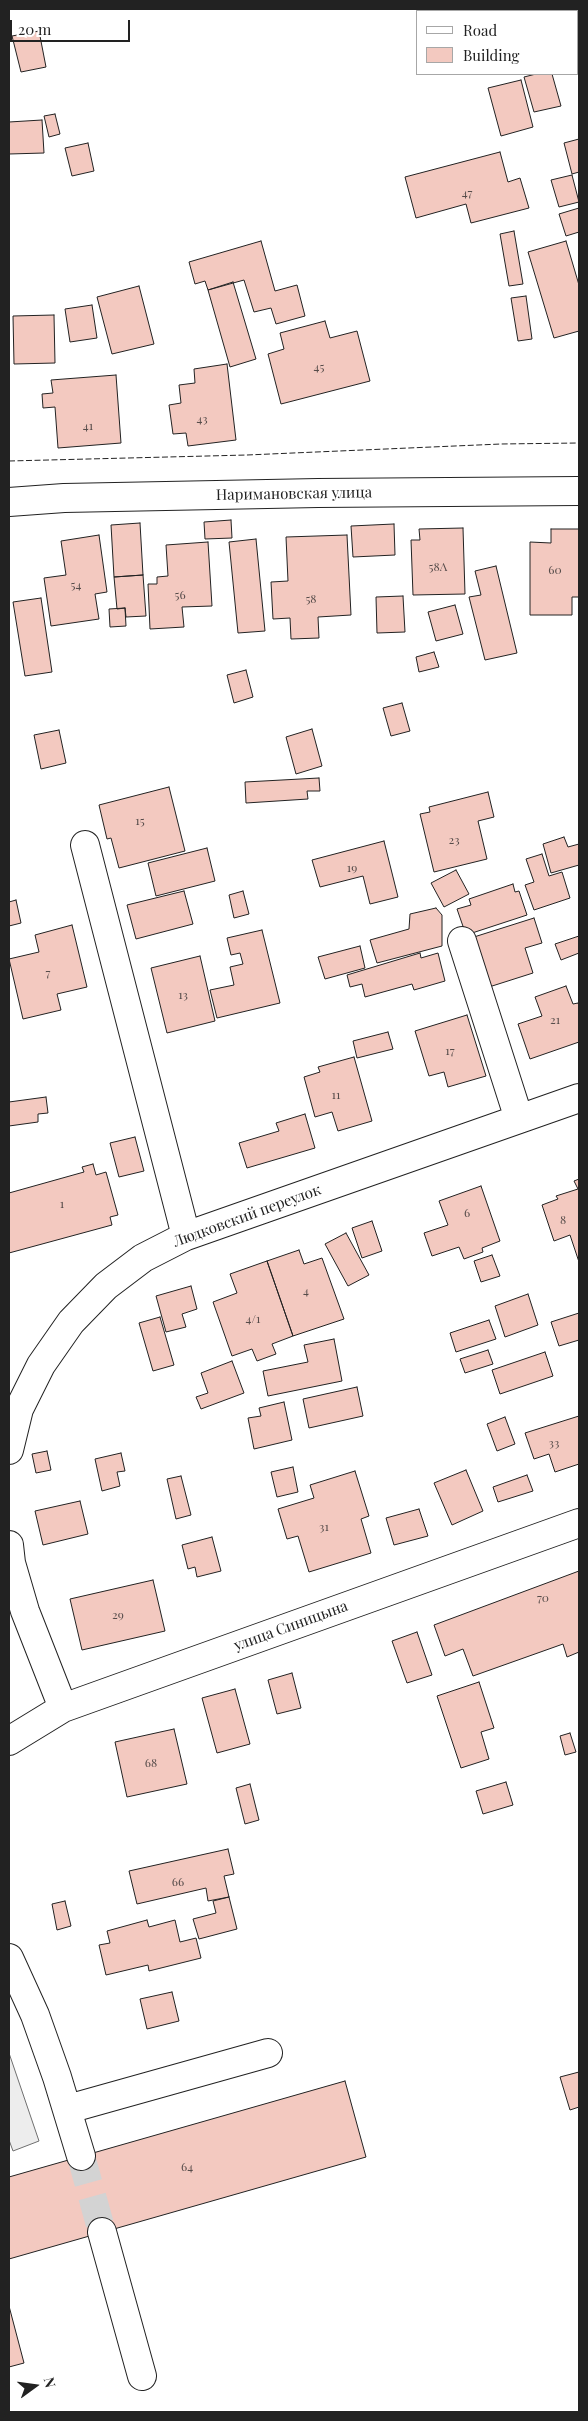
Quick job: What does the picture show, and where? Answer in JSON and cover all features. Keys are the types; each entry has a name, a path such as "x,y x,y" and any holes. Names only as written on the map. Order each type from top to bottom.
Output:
{"street":[{"name":"Наримановская улица","path":"9,502 64,498 318,493 579,491"},
{"path":"85,845 186,1236"},
{"path":"462,940 519,1119"},
{"name":"Людковский переулок","path":"9,1450 19,1409 41,1365 71,1322 106,1286 143,1258 186,1236 579,1098"},
{"name":"улица Синицына","path":"9,1741 63,1708 579,1523"},
{"path":"9,1545 11,1563 24,1611 63,1708"},
{"path":"9,1958 35,2015 68,2109 81,2156"},
{"path":"68,2109 268,2053"},
{"path":"102,2232 142,2376"}],"shaded area":[{"path":"9,2053 39,2141 13,2151 9,2140"}],"building":[{"path":"39,31 46,67 21,72 12,36"},
{"path":"552,75 561,106 534,112 524,77"},
{"path":"521,80 533,127 501,136 488,88"},
{"path":"55,114 60,134 49,137 44,116"},
{"path":"42,120 44,153 9,154 9,122"},
{"path":"579,139 579,172 572,174 564,143"},
{"path":"88,143 94,171 72,176 65,148"},
{"path":"500,152 508,182 520,178 529,208 471,223 466,204 416,218 405,177"},
{"path":"572,175 579,202 559,207 551,180"},
{"path":"579,208 579,232 566,236 559,214"},
{"path":"514,231 523,284 509,286 500,234"},
{"path":"261,241 275,291 297,285 305,316 276,324 271,308 254,312 244,280 208,290 205,281 195,284 189,262"},
{"path":"566,241 579,285 579,331 554,338 528,252"},
{"path":"233,282 256,359 230,367 208,290"},
{"path":"139,286 154,344 112,354 97,297"},
{"path":"526,296 532,339 518,341 511,298"},
{"path":"92,305 97,338 70,342 65,309"},
{"path":"54,315 55,363 14,364 13,316"},
{"path":"325,321 330,338 357,331 370,381 281,404 268,354 284,349 280,333"},
{"path":"227,364 236,440 188,446 186,433 173,434 169,405 181,403 179,385 195,383 194,369"},
{"path":"116,375 121,443 58,448 55,407 43,408 42,394 53,393 51,380"},
{"path":"231,520 232,538 205,539 204,522"},
{"path":"140,523 143,575 114,577 111,525"},
{"path":"394,524 395,555 353,557 351,526"},
{"path":"463,528 465,594 413,595 411,540 420,540 419,529"},
{"path":"551,529 579,529 579,597 572,597 572,615 530,615 530,542 551,543"},
{"path":"99,535 107,592 95,594 99,619 51,626 44,578 66,575 61,541"},
{"path":"347,535 351,615 318,617 319,638 291,639 290,618 273,619 271,582 288,581 286,537"},
{"path":"256,539 265,631 238,633 229,542"},
{"path":"208,542 212,606 182,607 184,627 150,629 148,584 157,584 157,577 168,576 166,545"},
{"path":"496,566 517,653 485,660 469,597 481,595 475,571"},
{"path":"143,575 146,616 126,617 125,608 117,609 114,577"},
{"path":"403,596 405,632 377,633 376,597"},
{"path":"41,598 52,672 25,676 13,602"},
{"path":"455,605 463,634 436,641 428,612"},
{"path":"125,608 126,626 110,627 109,609"},
{"path":"434,652 439,667 419,672 416,657"},
{"path":"246,670 253,697 234,703 227,675"},
{"path":"402,703 410,731 391,736 383,708"},
{"path":"312,729 322,766 296,774 286,737"},
{"path":"59,730 66,763 41,769 34,735"},
{"path":"319,778 320,791 307,791 308,799 246,803 245,782"},
{"path":"169,787 185,851 119,868 111,838 107,839 99,805"},
{"path":"488,792 494,817 478,821 487,859 434,872 420,814 430,812 429,807"},
{"path":"564,837 568,847 579,844 579,865 551,873 543,844"},
{"path":"384,841 398,897 370,904 363,876 320,887 312,860"},
{"path":"207,848 215,881 156,896 148,863"},
{"path":"542,854 549,876 562,872 570,898 534,910 525,885 534,882 526,859"},
{"path":"456,870 469,894 444,907 431,883"},
{"path":"513,884 515,892 519,891 527,915 466,935 457,909 471,905 469,899"},
{"path":"184,891 193,924 136,939 127,905"},
{"path":"243,891 249,914 234,918 229,895"},
{"path":"16,900 21,923 9,926 9,902"},
{"path":"436,908 442,915 442,946 377,963 370,940 409,929 410,914"},
{"path":"534,918 542,943 525,948 533,973 489,987 474,937"},
{"path":"72,925 87,987 57,994 61,1010 23,1019 9,959 39,952 35,935"},
{"path":"262,930 280,1003 217,1018 210,990 234,985 230,967 243,964 240,953 231,955 227,938"},
{"path":"579,936 579,953 561,960 555,944"},
{"path":"360,946 365,968 325,979 318,957"},
{"path":"420,953 421,958 438,953 445,981 414,990 412,984 365,997 362,984 350,987 347,975"},
{"path":"200,956 215,1021 167,1033 151,968"},
{"path":"566,986 573,1004 578,1003 579,1006 579,1042 530,1059 518,1024 542,1016 535,997"},
{"path":"467,1015 486,1076 448,1087 444,1072 429,1076 415,1031"},
{"path":"388,1032 393,1049 357,1058 353,1041"},
{"path":"354,1057 372,1121 338,1131 332,1112 315,1117 304,1077 320,1072 318,1067"},
{"path":"46,1097 48,1113 38,1114 38,1122 9,1126 9,1102"},
{"path":"305,1114 315,1148 247,1168 239,1143 279,1131 276,1123"},
{"path":"135,1137 144,1171 119,1177 110,1143"},
{"path":"93,1164 96,1175 106,1172 118,1215 110,1217 112,1225 9,1253 9,1193 84,1172 82,1167"},
{"path":"579,1179 579,1262 570,1235 554,1241 542,1205 558,1199 556,1196 578,1189 574,1181"},
{"path":"481,1186 500,1241 482,1248 483,1252 464,1259 459,1247 432,1256 424,1233 448,1225 439,1201"},
{"path":"372,1221 382,1251 362,1258 352,1228"},
{"path":"346,1233 369,1275 348,1286 325,1244"},
{"path":"299,1250 304,1264 322,1258 344,1319 293,1336 267,1261"},
{"path":"492,1255 500,1276 481,1282 474,1261"},
{"path":"267,1261 293,1336 272,1344 276,1354 257,1361 252,1349 232,1356 213,1302 237,1293 230,1274"},
{"path":"191,1286 197,1309 182,1314 186,1327 166,1332 156,1296"},
{"path":"528,1294 538,1325 505,1337 495,1306"},
{"path":"579,1313 579,1340 559,1346 551,1322"},
{"path":"160,1317 174,1365 153,1371 139,1323"},
{"path":"489,1320 496,1339 456,1352 450,1333"},
{"path":"334,1339 342,1381 268,1396 263,1371 308,1362 304,1345"},
{"path":"488,1350 493,1364 465,1373 460,1359"},
{"path":"545,1352 553,1376 500,1394 492,1370"},
{"path":"232,1361 244,1393 201,1409 196,1397 208,1393 201,1373"},
{"path":"357,1387 363,1416 309,1428 303,1399"},
{"path":"284,1402 292,1440 254,1449 248,1418 261,1416 259,1408"},
{"path":"579,1416 579,1464 555,1472 549,1454 534,1459 525,1433"},
{"path":"505,1417 515,1444 497,1451 487,1424"},
{"path":"47,1451 51,1470 36,1473 32,1454"},
{"path":"121,1453 125,1471 117,1472 120,1486 102,1491 95,1459"},
{"path":"293,1467 298,1492 277,1497 271,1472"},
{"path":"466,1470 483,1511 452,1525 434,1483"},
{"path":"355,1471 369,1516 361,1519 371,1553 309,1572 298,1536 287,1539 278,1509 314,1498 310,1485"},
{"path":"527,1475 533,1491 498,1502 493,1487"},
{"path":"181,1476 191,1515 176,1519 167,1479"},
{"path":"80,1501 88,1534 43,1545 35,1511"},
{"path":"419,1509 428,1536 394,1545 386,1518"},
{"path":"212,1537 221,1571 197,1577 195,1567 188,1569 182,1545"},
{"path":"579,1571 579,1652 567,1657 563,1644 473,1676 463,1649 445,1656 434,1625"},
{"path":"153,1580 165,1631 82,1650 70,1599"},
{"path":"417,1632 432,1675 407,1683 392,1641"},
{"path":"292,1673 301,1708 277,1714 268,1680"},
{"path":"479,1682 494,1728 481,1732 489,1759 461,1768 437,1696"},
{"path":"235,1689 250,1744 217,1753 202,1698"},
{"path":"174,1729 187,1784 127,1797 115,1742"},
{"path":"570,1733 576,1752 565,1755 560,1736"},
{"path":"506,1782 513,1805 483,1814 476,1791"},
{"path":"250,1784 259,1820 245,1824 236,1788"},
{"path":"228,1849 234,1874 224,1876 229,1897 208,1901 206,1888 137,1904 129,1871"},
{"path":"229,1897 237,1929 199,1939 193,1919 216,1913 213,1901"},
{"path":"65,1901 71,1926 57,1930 52,1904"},
{"path":"147,1920 149,1927 175,1920 180,1942 196,1938 201,1958 149,1971 148,1965 106,1975 99,1945 110,1943 107,1931"},
{"path":"172,1992 179,2021 147,2029 140,1999"},
{"path":"579,2072 579,2107 570,2110 560,2077"},
{"path":"345,2081 366,2157 9,2259 9,2177"},
{"path":"9,2306 24,2363 9,2367"}],"tunnel":[{"path":"81,2156 102,2232"}],"fence":[{"path":"9,461 247,455 501,444 579,443"}]}
